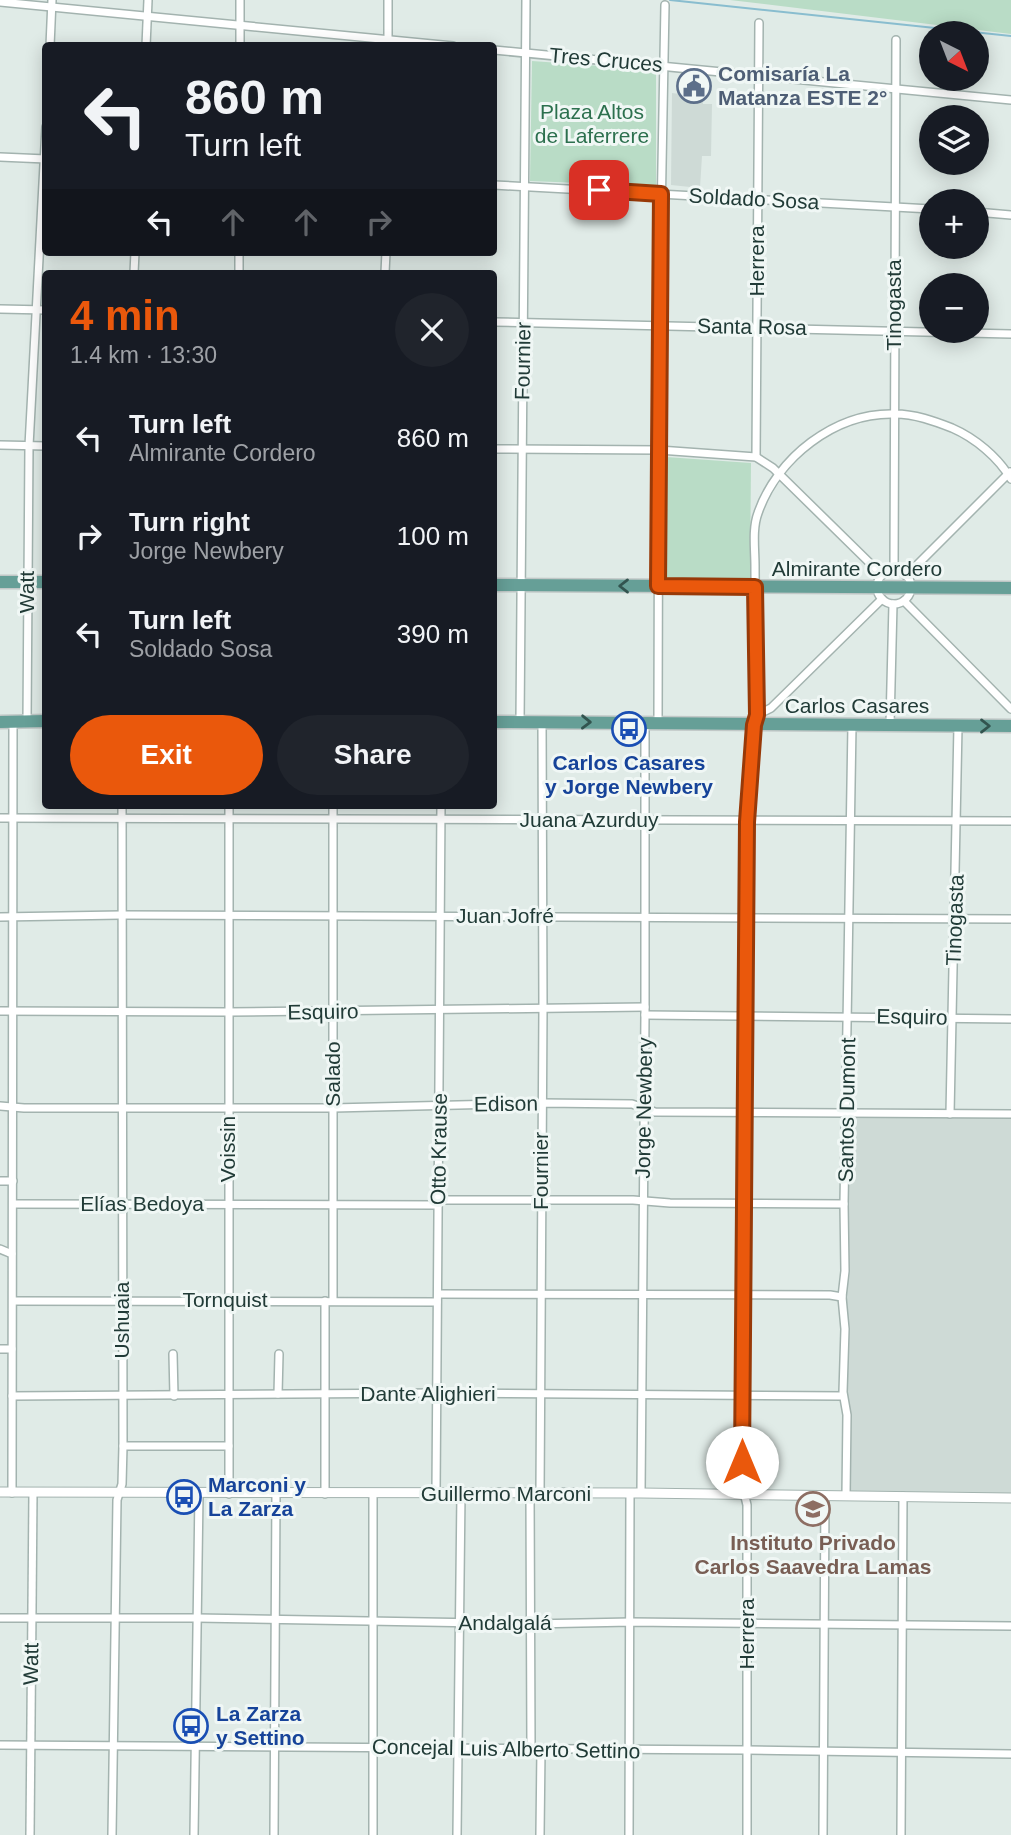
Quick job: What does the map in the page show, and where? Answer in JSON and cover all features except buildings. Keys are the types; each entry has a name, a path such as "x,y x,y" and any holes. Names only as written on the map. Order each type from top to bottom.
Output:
{"main road":[{"path":"0,582 42,582"},
{"name":"Almirante Cordero","path":"497,585 755,587 879,594 908,582 1011,588"},
{"name":"Carlos Casares","path":"497,722 651,723 756,720 852,725 1011,726"},
{"path":"13,722 42,721"}],"street":[{"path":"146,42 148,0"},
{"path":"240,0 240,42"},
{"path":"0,2 52,3 388,42 388,0"},
{"name":"Fournier","path":"520,722 526,0"},
{"path":"50,42 52,3"},
{"name":"Jorge Newbery","path":"641,1493 645,821 658,586 662,66 665,5"},
{"name":"Herrera","path":"756,457 759,23"},
{"name":"Tinogasta","path":"894,570 897,40"},
{"name":"Tres Cruces","path":"497,50 1011,100"},
{"path":"0,157 42,159"},
{"name":"Soldado Sosa","path":"497,185 919,208"},
{"name":"Watt","path":"12,1493 13,722 27,582 29,446 42,209"},
{"path":"989,213 1011,215"},
{"path":"0,309 42,310"},
{"name":"Santa Rosa","path":"497,322 1011,334"},
{"path":"778,473 811,443 840,425 876,415 919,417 958,431 989,452 1010,475 908,582 904,600"},
{"path":"0,445 42,446"},
{"path":"497,449 659,450 756,457 778,473 882,575"},
{"name":"Herrera","path":"747,1835 747,1505 742,1484 742,1395 747,822 756,720 757,519 778,473"},
{"path":"882,575 894,570 908,582"},
{"path":"756,720 771,708 879,594 882,575"},
{"path":"879,594 893,604"},
{"path":"893,604 904,600"},
{"path":"904,600 1011,709"},
{"path":"890,724 893,604"},
{"name":"Fournier","path":"531,1748 531,1625 542,1199 542,722"},
{"name":"Santos Dumont","path":"846,1495 847,1415 843,1396 845,1325 842,1297 845,1271 852,725"},
{"name":"Tinogasta","path":"950,1114 958,726"},
{"name":"Ushuaia","path":"112,1835 117,1500 122,1484 123,1446 122,809"},
{"name":"Voissin","path":"229,809 229,1494"},
{"name":"Salado","path":"325,1494 332,1205 333,809"},
{"name":"Otto Krause","path":"436,1493 441,809"},
{"name":"Juana Azurduy","path":"0,818 1011,821"},
{"name":"Juan Jofré","path":"0,917 228,915 1011,919"},
{"name":"Esquiro","path":"0,1011 228,1013 543,1008 745,1016 1011,1019"},
{"name":"Edison","path":"0,1106 122,1109 333,1108 542,1103 628,1104 655,1112 1011,1114"},
{"path":"0,1181 13,1181"},
{"name":"Elías Bedoya","path":"13,1204 332,1205 542,1199 844,1205"},
{"path":"0,1249 12,1254"},
{"name":"Tornquist","path":"13,1301 329,1301 642,1293 830,1294 842,1297"},
{"path":"0,1349 12,1349"},
{"path":"173,1354 174,1396"},
{"path":"278,1394 279,1354"},
{"name":"Dante Alighieri","path":"12,1396 437,1393 843,1396"},
{"path":"123,1446 229,1446"},
{"name":"Guillermo Marconi","path":"0,1492 641,1493 1011,1499"},
{"name":"Watt","path":"30,1835 33,1493"},
{"path":"457,1835 461,1493"},
{"path":"629,1493 629,1835"},
{"path":"194,1835 199,1494"},
{"path":"274,1835 276,1494"},
{"path":"373,1494 373,1835"},
{"path":"823,1835 825,1495"},
{"path":"901,1835 903,1496"},
{"name":"Andalgalá","path":"0,1618 274,1619 531,1625 631,1622 1011,1626"},
{"name":"Concejal Luis Alberto Settino","path":"0,1745 1011,1754"},
{"path":"540,1835 541,1749"}],"shaded area":[{"path":"672,93 703,97 703,104 712,104 711,156 702,156 700,188 671,185"},
{"path":"847,1114 1011,1114 1011,1498 846,1495 843,1396"}],"green space":[{"path":"730,0 1011,0 1011,34 989,31 989,21 919,23"},
{"name":"Plaza Altos de Laferrere","path":"532,61 656,70 656,186 530,181"},
{"path":"666,457 751,463 750,579 666,580"}],"waterway":[{"path":"670,0 1011,36"}],"place":[{"name":"Comisaría La Matanza ESTE 2°","path":"694,86"},
{"name":"Carlos Casares y Jorge Newbery","path":"629,729"},
{"name":"Marconi y La Zarza","path":"184,1497"},
{"name":"Instituto Privado Carlos Saavedra Lamas","path":"813,1509"},
{"name":"La Zarza y Settino","path":"191,1726"}],"route":[{"path":"599,190 661,194 658,586 755,587 757,715 747,822 742,1462"}]}
